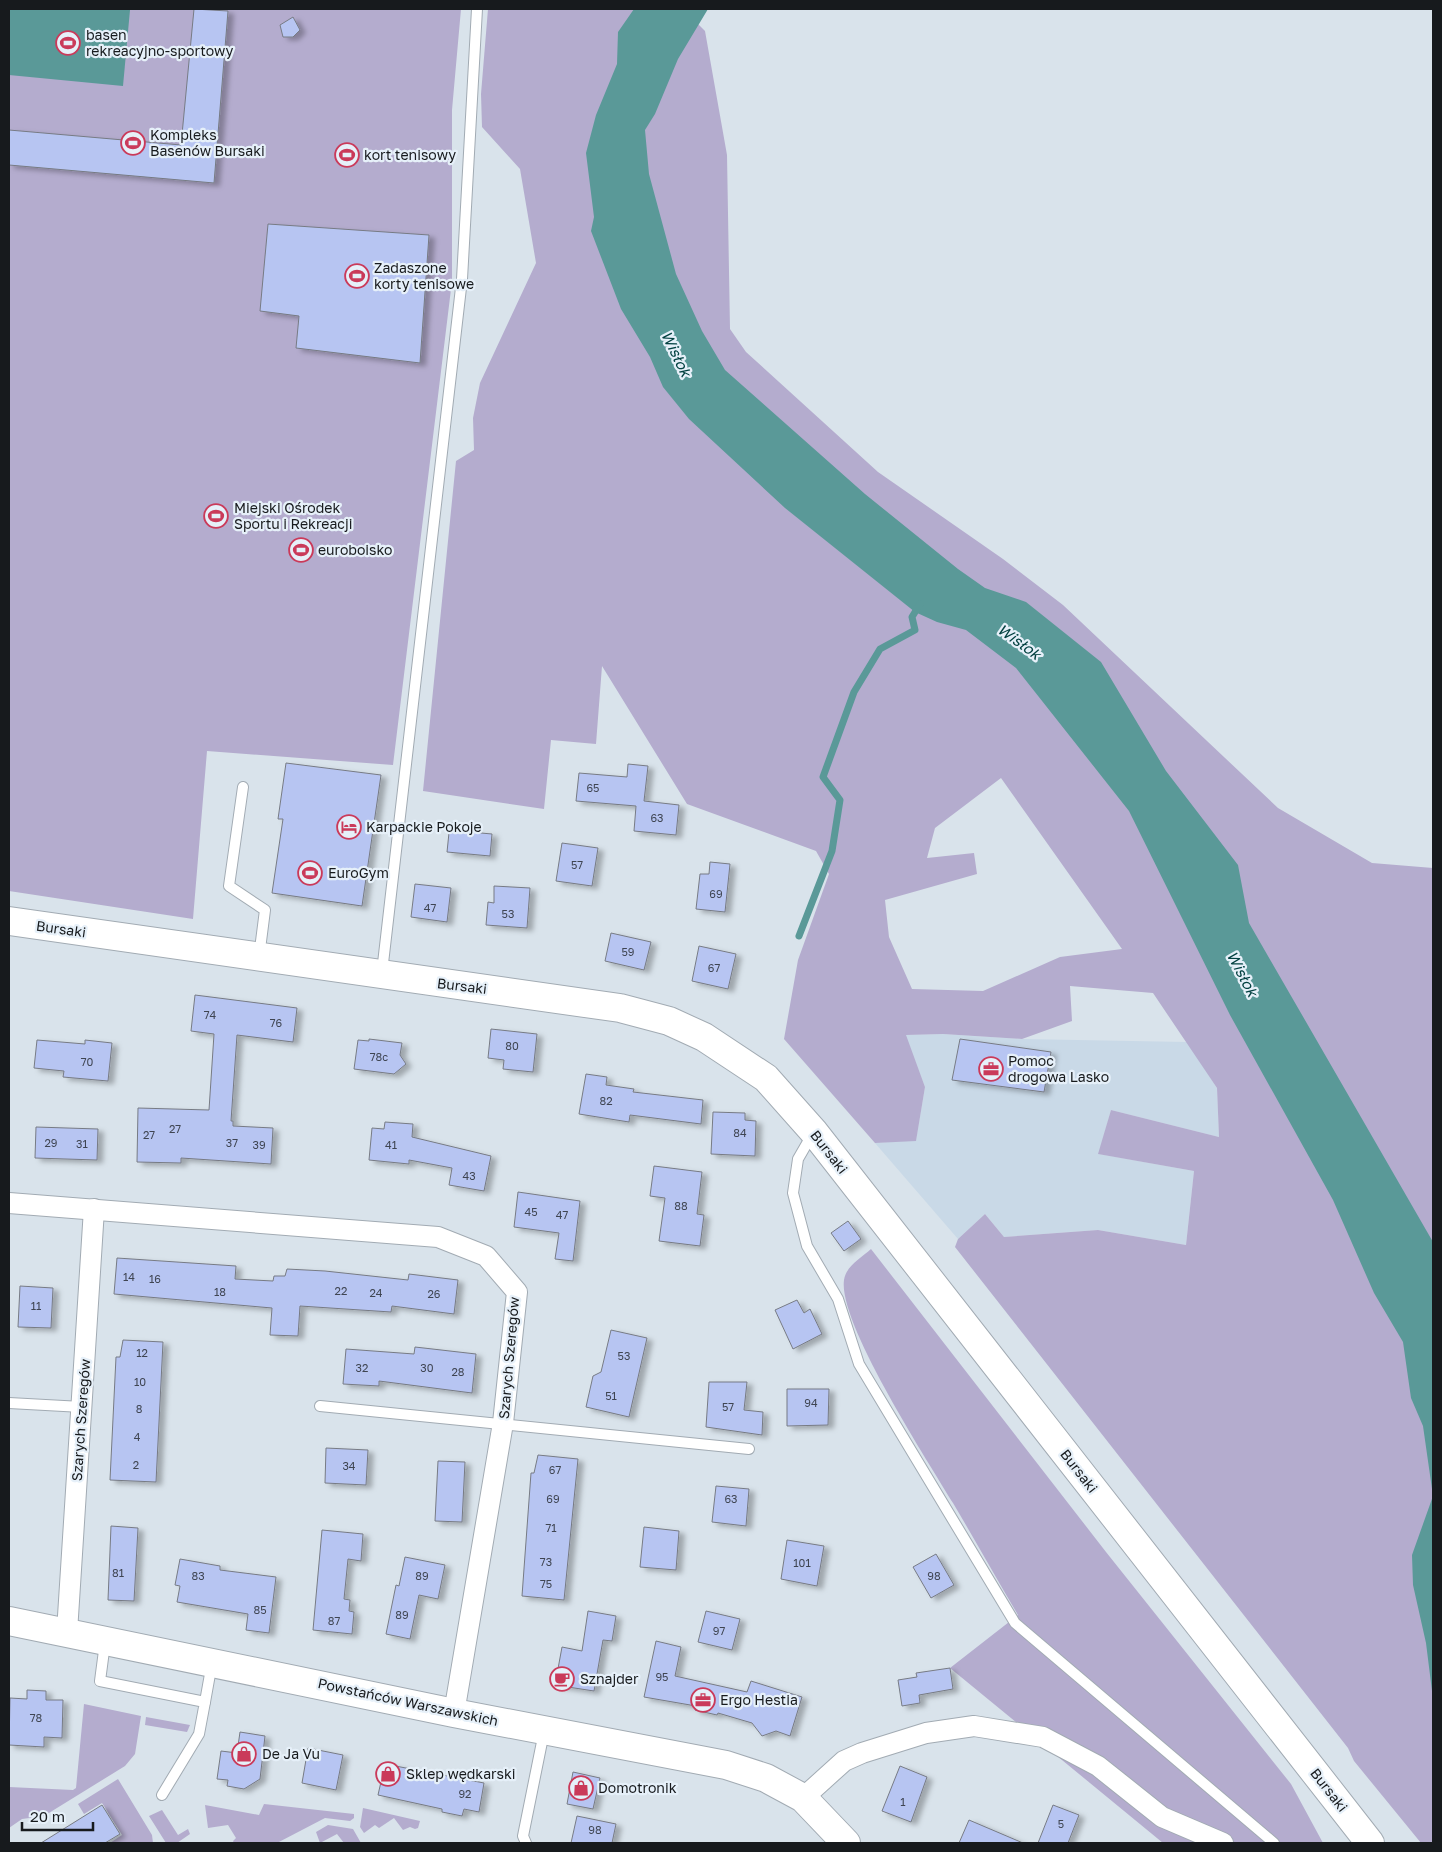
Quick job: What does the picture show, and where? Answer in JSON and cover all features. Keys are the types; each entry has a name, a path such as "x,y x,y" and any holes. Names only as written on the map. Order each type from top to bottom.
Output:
{"street":[{"name":"Bursaki","path":"9,921 620,1008 669,1021 704,1038 766,1078 814,1132 1370,1843"},
{"name":"Szarych Szeregów","path":"9,1203 94,1208 438,1237 486,1256 517,1292 503,1424 454,1713"},
{"name":"Szarych Szeregów","path":"67,1632 94,1208"},
{"name":"Powstańców Warszawskich","path":"9,1621 454,1713 726,1765 766,1778 803,1798 846,1843"},
{"path":"803,1798 844,1761 862,1753 926,1733 974,1726 1043,1737 1098,1766 1162,1817 1223,1843"}],"lane":[{"path":"381,975 462,278 477,9"},
{"path":"243,787 230,886 265,910 259,958"},
{"path":"814,1132 798,1159 794,1193 807,1246 838,1298 859,1364 1015,1623 1274,1843"},
{"path":"9,1403 82,1407"},
{"path":"320,1406 749,1449"},
{"path":"106,1640 100,1681 205,1702"},
{"path":"162,1795 199,1734 212,1662"},
{"path":"526,1843 523,1836 545,1730"}],"shaded area":[{"name":"Miejski Ośrodek Sportu i Rekreacji","path":"9,9 461,9 452,110 452,281 393,765 207,751 193,919 9,891"},
{"path":"488,9 683,9 705,31 727,155 730,329 746,352 878,472 1003,559 1063,605 1278,808 1372,863 1433,868 1433,1843 1421,1843 1354,1761 1348,1748 955,1247 958,1239 985,1214 1004,1237 1098,1230 1186,1245 1194,1171 1098,1154 1111,1110 1219,1137 1217,1088 1153,993 1070,986 1072,1021 1022,1039 943,1034 906,1035 925,1087 916,1141 875,1143 784,1039 798,960 829,874 816,851 687,804 602,666 596,744 551,740 544,809 423,791 456,461 474,450 473,418 480,383 536,263 520,169 482,127 481,94","holes":["1001,778 1122,949 1060,957 983,991 912,989 889,937 885,900 977,874 974,853 927,858 935,828"]},
{"path":"943,1034 1022,1039 1187,1042 1217,1088 1219,1137 1111,1110 1099,1154 1194,1171 1186,1245 1098,1230 1004,1237 985,1214 958,1239 875,1143 916,1140 925,1087 905,1035"},
{"path":"871,1249 1106,1552 1291,1784 1323,1843 1163,1843 950,1668 1018,1615 887,1392 855,1327 846,1300 845,1275 851,1266"},
{"path":"84,1704 141,1716 135,1754 125,1766 44,1816 22,1819 9,1828 9,1787 73,1790 76,1788"},
{"path":"146,1717 190,1725 187,1732 145,1725"},
{"path":"118,1779 152,1835 153,1843 110,1843 122,1835 102,1803 84,1814 78,1804"},
{"path":"264,1804 354,1814 354,1818 350,1821 325,1818 277,1843 234,1843 233,1841 236,1838 228,1825 208,1828 205,1805 259,1815"},
{"path":"363,1808 420,1821 418,1828 410,1827 403,1830 394,1818 379,1828 375,1825 364,1833 360,1827"},
{"path":"162,1810 178,1835 188,1829 190,1834 177,1843 166,1843 149,1816"},
{"path":"328,1825 353,1829 361,1843 344,1843 337,1834 320,1843 316,1832"}],"water":[{"name":"basen rekreacyjno-sportowy","path":"9,9 130,10 123,86 9,75"},
{"name":"Wisłok","path":"634,9 708,9 678,59 655,114 645,130 649,174 676,274 702,331 725,370 865,494 958,569 985,588 1026,602 1101,662 1166,771 1238,865 1249,923 1433,1242 1433,1496 1423,1426 1411,1398 1403,1342 1374,1293 1333,1200 1230,1015 1129,811 1016,668 966,630 937,622 915,612 785,508 689,419 663,387 650,357 621,309 591,231 594,217 586,153 596,115 617,64 618,32"},
{"path":"1433,1496 1433,1699 1426,1643 1413,1585 1412,1555"}],"building":[{"path":"194,9 228,11 214,183 9,165 9,130 181,145"},
{"path":"293,17 300,30 293,37 283,37 280,25"},
{"path":"268,224 429,235 420,363 296,348 299,316 260,311"},
{"path":"286,763 381,775 362,906 272,893 283,819 278,819"},
{"path":"628,764 648,766 644,801 679,805 676,835 634,831 636,806 576,801 579,773 627,777"},
{"path":"450,823 471,824 470,832 492,834 490,856 447,852"},
{"path":"562,843 598,848 592,886 556,881"},
{"path":"710,862 730,864 725,912 696,909 700,874 709,874"},
{"path":"415,884 451,888 447,922 411,917"},
{"path":"494,886 530,888 527,928 486,925 488,902 494,903"},
{"path":"611,933 651,942 644,970 605,961"},
{"path":"699,946 736,954 728,989 692,981"},
{"path":"195,995 297,1008 293,1042 237,1035 231,1121 233,1121 233,1126 273,1128 271,1164 181,1158 181,1163 137,1162 138,1108 209,1110 214,1034 191,1031"},
{"path":"491,1029 537,1034 533,1072 503,1069 504,1060 488,1058"},
{"path":"369,1039 402,1043 400,1055 406,1064 394,1074 354,1069 358,1040 369,1041"},
{"path":"960,1039 1051,1052 1044,1092 952,1080"},
{"path":"37,1040 85,1044 85,1040 112,1043 108,1081 63,1077 64,1071 34,1068"},
{"path":"586,1074 607,1077 606,1085 634,1089 633,1092 703,1100 701,1124 630,1115 629,1122 579,1114"},
{"path":"713,1112 745,1113 745,1120 756,1121 755,1156 711,1154"},
{"path":"385,1122 413,1124 412,1137 491,1156 484,1191 449,1185 452,1168 409,1160 409,1164 369,1160 372,1128 384,1129"},
{"path":"36,1127 98,1129 97,1160 35,1158"},
{"path":"654,1166 702,1172 697,1214 704,1215 700,1246 659,1241 665,1198 650,1196"},
{"path":"518,1192 580,1201 573,1261 555,1259 559,1233 514,1227"},
{"path":"848,1221 861,1239 844,1251 831,1233"},
{"path":"117,1258 236,1266 235,1279 273,1281 274,1276 285,1276 287,1269 408,1280 409,1274 458,1280 454,1314 392,1306 391,1312 300,1306 298,1336 270,1335 272,1308 114,1294"},
{"path":"20,1286 53,1288 51,1328 18,1327"},
{"path":"797,1300 804,1313 810,1309 822,1334 793,1349 775,1310"},
{"path":"611,1330 647,1338 629,1417 586,1407 593,1376 601,1372"},
{"path":"123,1340 163,1342 156,1482 110,1480 116,1357 120,1357"},
{"path":"415,1347 476,1354 472,1393 379,1381 379,1386 343,1384 346,1349 414,1354"},
{"path":"709,1382 747,1382 744,1410 763,1412 762,1435 706,1427"},
{"path":"787,1389 829,1389 828,1425 787,1426"},
{"path":"326,1448 368,1450 366,1485 325,1483"},
{"path":"538,1455 578,1459 564,1600 522,1596 531,1473 534,1473"},
{"path":"438,1461 465,1462 462,1522 435,1521"},
{"path":"716,1486 749,1489 746,1526 712,1522"},
{"path":"111,1526 138,1528 134,1601 108,1600"},
{"path":"644,1527 679,1531 676,1570 640,1567"},
{"path":"322,1530 363,1534 361,1561 348,1559 344,1599 350,1600 349,1611 354,1612 352,1634 313,1630"},
{"path":"787,1540 824,1546 817,1586 781,1579"},
{"path":"936,1554 954,1585 931,1598 913,1567"},
{"path":"405,1557 445,1565 438,1599 419,1595 410,1639 386,1634 396,1585 399,1586"},
{"path":"180,1559 220,1566 220,1570 276,1577 269,1633 246,1630 248,1614 177,1602 180,1586 175,1585"},
{"path":"588,1611 616,1616 612,1641 603,1640 594,1691 555,1685 562,1647 582,1651"},
{"path":"706,1611 740,1619 732,1650 698,1642"},
{"path":"656,1641 681,1647 675,1676 747,1692 751,1681 802,1697 790,1736 776,1731 762,1736 752,1723 718,1713 717,1715 695,1710 696,1706 644,1697"},
{"path":"950,1668 953,1689 919,1695 920,1703 902,1706 898,1680 917,1677 916,1673"},
{"path":"27,1690 46,1691 46,1700 63,1700 62,1738 44,1737 44,1747 9,1745 10,1698 27,1699"},
{"path":"240,1732 265,1736 260,1779 244,1789 227,1786 228,1780 217,1779 221,1751 237,1753"},
{"path":"308,1748 343,1755 336,1790 302,1783"},
{"path":"385,1764 484,1783 479,1812 464,1809 462,1816 442,1812 442,1809 378,1795"},
{"path":"900,1766 927,1777 911,1822 882,1811"},
{"path":"573,1772 600,1778 593,1809 567,1804"},
{"path":"102,1805 120,1834 105,1843 41,1843"},
{"path":"1053,1805 1079,1815 1068,1843 1038,1843"},
{"path":"577,1816 616,1824 612,1843 571,1843"},
{"path":"969,1820 1023,1843 959,1843"}],"waterway":[{"path":"799,936 832,851 840,800 823,777 854,692 880,649 915,630 912,617 920,604"}],"place":[{"name":"basen rekreacyjno-sportowy","path":"68,43"},
{"name":"Kompleks Basenów Bursaki","path":"133,143"},
{"name":"kort tenisowy","path":"347,155"},
{"name":"Zadaszone korty tenisowe","path":"357,276"},
{"name":"Miejski Ośrodek Sportu i Rekreacji","path":"216,516"},
{"name":"euroboisko","path":"301,550"},
{"name":"Karpackie Pokoje","path":"349,827"},
{"name":"EuroGym","path":"310,873"},
{"name":"Pomoc drogowa Lasko","path":"991,1069"},
{"name":"Sznajder","path":"562,1679"},
{"name":"Ergo Hestia","path":"703,1700"},
{"name":"De Ja Vu","path":"244,1754"},
{"name":"Sklep wędkarski","path":"388,1774"},
{"name":"Domotronik","path":"581,1788"}]}
